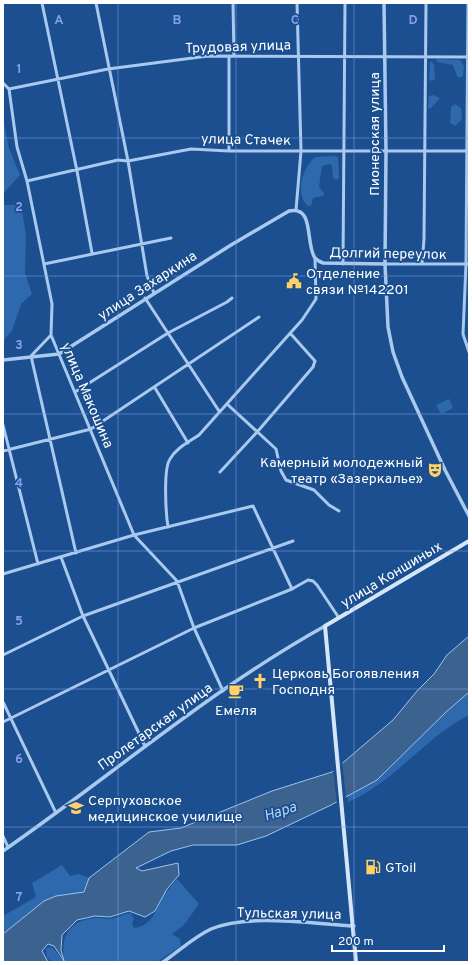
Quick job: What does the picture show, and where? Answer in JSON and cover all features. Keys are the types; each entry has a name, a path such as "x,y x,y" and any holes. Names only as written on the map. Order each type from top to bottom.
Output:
{"main road":[{"name":"улица Коншиных","path":"325,626 469,541"},
{"path":"325,626 334,742 344,821 356,962"}],"street":[{"path":"42,3 77,171 92,253"},
{"path":"96,3 108,69 128,161 147,276 154,293"},
{"path":"229,151 233,3"},
{"path":"296,210 301,151 297,3"},
{"path":"343,264 345,3"},
{"name":"Пионерская улица","path":"384,3 386,152 384,264 388,327 402,377 444,470 469,516"},
{"path":"422,264 424,239 426,3"},
{"path":"468,3 467,264 463,334 469,352"},
{"name":"Трудовая улица","path":"9,89 108,69 178,59 232,56 468,57"},
{"path":"3,83 9,89"},
{"name":"улица Макошина","path":"9,89 16,147 27,181 52,304 51,335 76,392 134,535 177,581 194,628 224,691"},
{"name":"улица Стачек","path":"27,181 77,171 85,167 118,160 128,161 191,149 229,151 344,152 468,151"},
{"name":"Долгий переулок","path":"296,210 302,212 306,218 311,250 315,259 323,263 467,264"},
{"name":"улица Захаркина","path":"3,360 59,354 235,242 289,211 296,210"},
{"path":"44,264 171,238"},
{"path":"168,527 165,511 169,459 178,449 199,435 302,320 316,299 315,259"},
{"path":"145,298 219,411"},
{"path":"76,392 168,333 232,298"},
{"path":"3,451 91,429 189,366 259,317"},
{"path":"220,472 258,431 313,367 315,361 290,333"},
{"path":"51,335 31,356 76,553"},
{"path":"155,388 188,443"},
{"path":"227,404 276,449 281,470 286,480 314,490 329,506 339,511"},
{"path":"3,425 38,564"},
{"path":"3,574 134,535 253,506 292,589"},
{"path":"3,655 83,616 177,581 293,541"},
{"path":"61,557 83,616 145,746"},
{"path":"3,722 194,628 292,589 308,580 314,581 338,618"},
{"name":"Пролетарская улица","path":"3,851 145,746 261,664 325,626"},
{"path":"3,702 56,813"},
{"path":"3,836 8,848"},
{"name":"Тульская улица","path":"163,962 197,937 231,922 273,921 354,926"}],"shaded area":[{"path":"437,59 460,60 464,66 463,76 459,78 453,65 437,62"},
{"path":"430,61 434,64 435,79 432,81 429,80"},
{"path":"433,95 440,98 430,109 428,108 429,96"},
{"path":"455,104 461,108 462,119 455,126 450,123 451,107"},
{"path":"3,119 9,148 20,175 3,194"},
{"path":"315,157 338,157 339,178 336,180 333,178 332,166 330,164 322,166 319,187 324,193 323,196 313,198 311,206 308,206 304,201 301,188 307,167"},
{"path":"3,205 21,205 26,235 25,273 32,294 21,304 12,331 3,341"},
{"path":"449,399 453,408 441,414 436,405"},
{"path":"469,692 469,715 438,735 380,783 348,802 348,796 377,780 446,712"},
{"path":"62,865 70,876 79,874 89,878 84,892 56,896 44,901 3,934 3,916 36,897 32,883"},
{"path":"177,879 199,904 184,925 172,934 180,939 181,946 157,962 64,962 63,953 65,938 72,927 86,920 97,918 110,919 131,913 134,919 132,923 134,928 140,927 150,920 165,894"},
{"path":"52,947 64,962 53,962 47,958 46,948"}],"water":[{"name":"Нара","path":"469,636 469,692 446,712 377,780 331,805 266,836 237,845 193,845 171,851 136,868 142,871 178,863 179,875 167,889 155,911 145,917 129,911 110,917 95,916 77,920 62,935 61,950 64,961 54,946 48,944 42,951 48,962 3,962 3,934 44,901 56,896 84,892 89,878 149,832 181,828 272,791 332,772 393,720 417,691 434,674 447,655"}],"pier":[{"path":"342,760 346,799 337,805 333,768"}],"place":[{"name":"Отделение связи №142201","path":"294,281"},
{"name":"Камерный молодежный театр «Зазеркалье»","path":"435,470"},
{"name":"Церковь Богоявления Господня","path":"260,681"},
{"name":"Емеля","path":"236,691"},
{"name":"Серпуховское медицинское училище","path":"76,808"},
{"name":"GToil","path":"373,867"}]}
